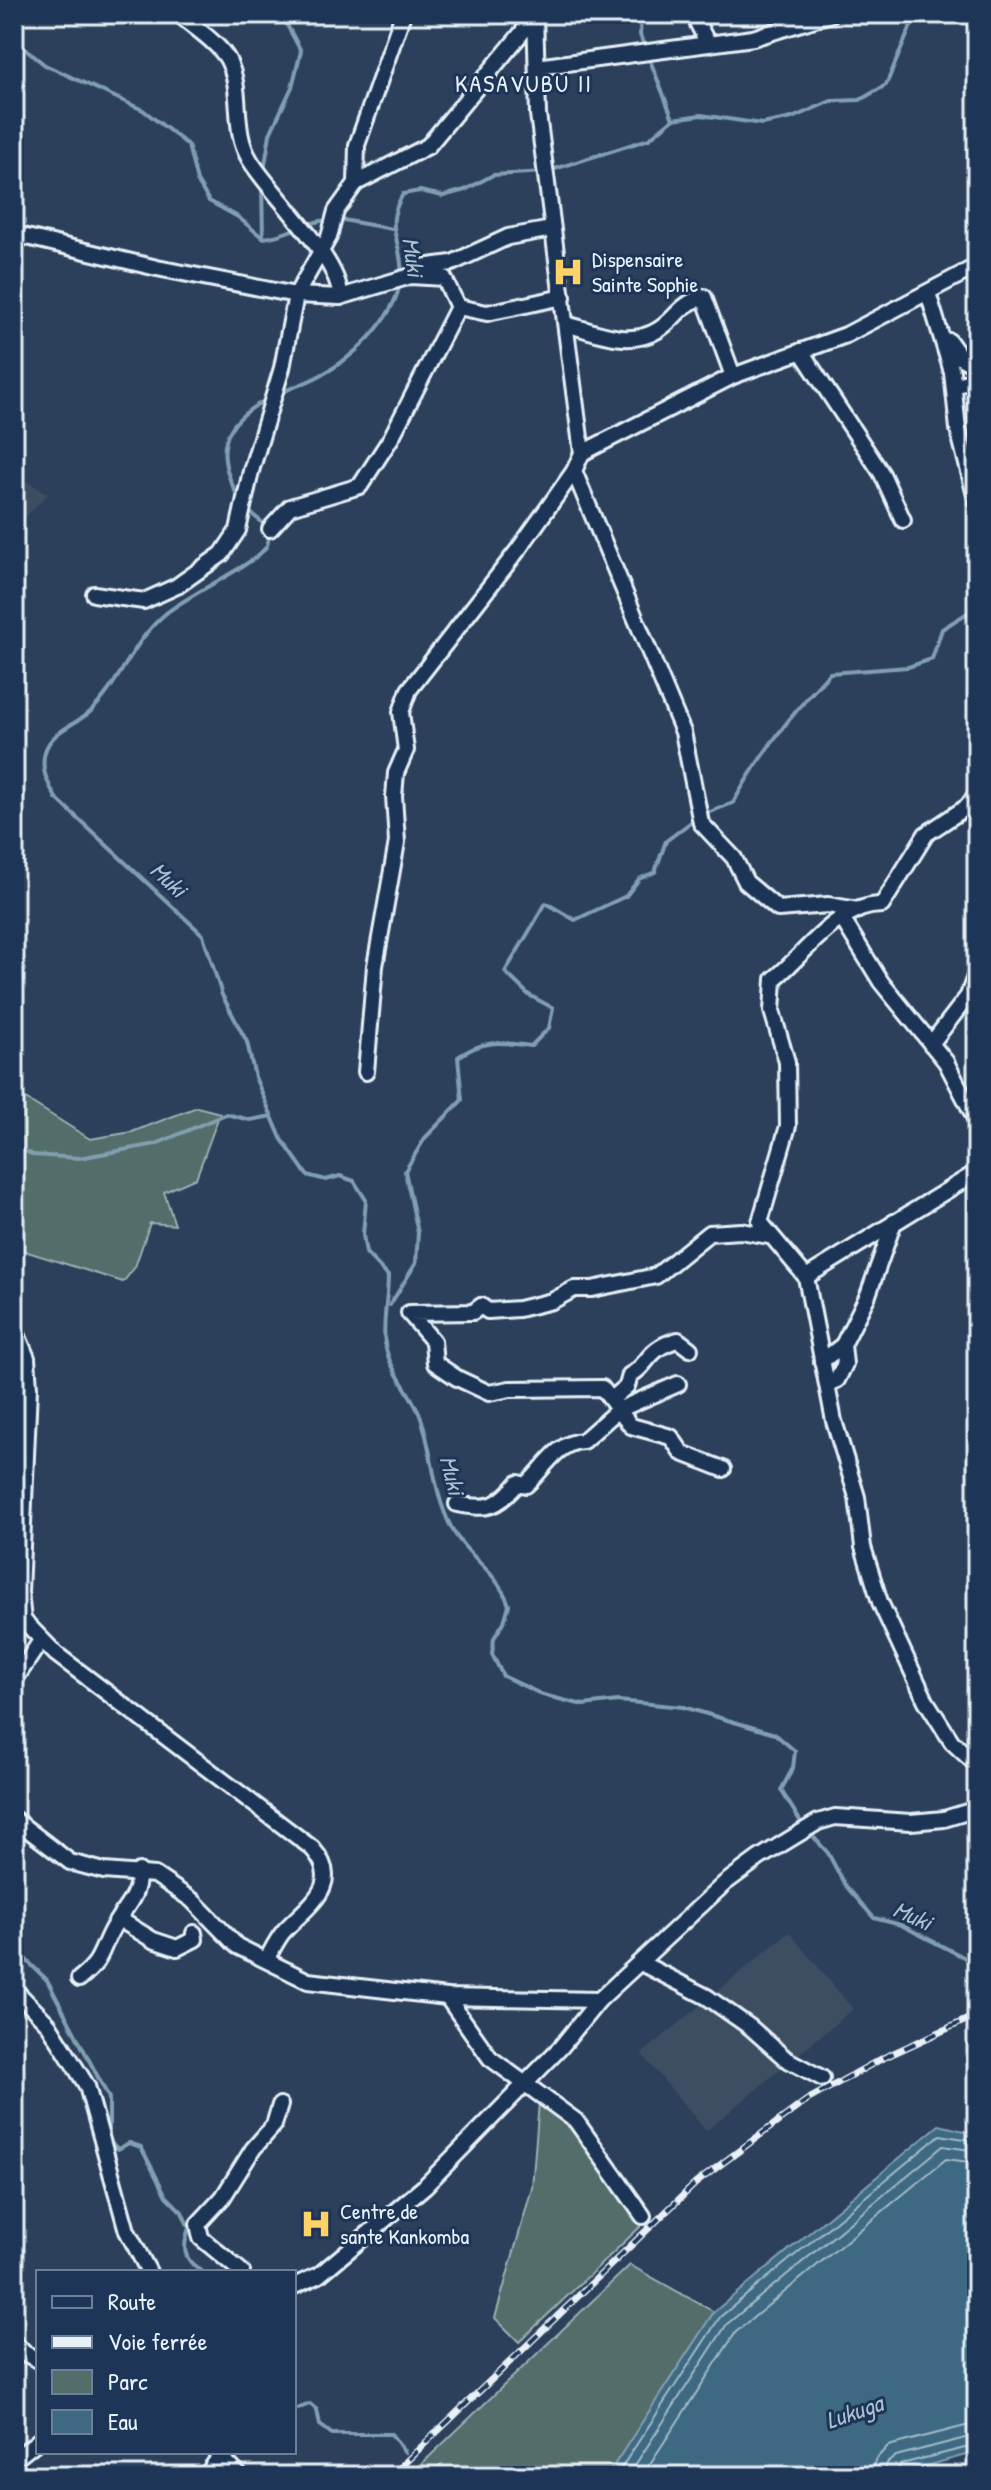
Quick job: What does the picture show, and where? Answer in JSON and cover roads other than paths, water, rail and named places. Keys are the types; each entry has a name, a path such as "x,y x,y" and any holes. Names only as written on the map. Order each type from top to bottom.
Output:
{"street":[{"path":"179,14 227,57 238,87 238,129 250,160 288,205 319,250 341,291 340,297"},
{"path":"356,183 357,145 403,14"},
{"path":"693,14 708,44"},
{"path":"94,594 144,601 177,586 222,554 238,530 251,471 282,368 296,295 329,237 336,211 356,183 428,146 535,15"},
{"path":"366,1072 375,966 397,842 396,773 406,750 401,712 409,690 574,471 582,453 538,114 535,15"},
{"path":"537,67 753,38 825,15"},
{"path":"411,276 422,267 452,263 508,237 552,229"},
{"path":"14,234 157,268 296,295 340,297 411,276 444,278"},
{"path":"444,278 452,263"},
{"path":"582,453 644,425 733,376 846,335 977,266"},
{"path":"444,278 458,307"},
{"path":"928,293 941,328 954,386 958,429 977,503"},
{"path":"458,307 487,313 563,297"},
{"path":"566,324 627,340 658,330 686,302 704,297 733,376"},
{"path":"270,529 290,507 344,493 360,486 367,478 458,307"},
{"path":"941,328 961,358 977,367"},
{"path":"801,351 882,474 903,520"},
{"path":"954,386 977,379"},
{"path":"574,471 683,732 701,823 734,858 746,882 778,909 828,905 858,910 882,905 926,834 968,806 977,793"},
{"path":"858,910 814,939 772,984 772,1011 787,1062 788,1126 760,1222 806,1277 827,1384 857,1497 863,1547 880,1602 926,1701 952,1742 977,1765"},
{"path":"843,920 881,982 971,1092 977,1122"},
{"path":"931,1044 968,996 977,971"},
{"path":"806,1277 977,1172"},
{"path":"822,1361 843,1345 868,1295 894,1222"},
{"path":"723,1469 682,1453 671,1437 631,1426 602,1388 510,1389 489,1393 457,1378 435,1363 433,1341 409,1313 473,1312 481,1306 488,1311 519,1309 552,1301 574,1289 592,1289 656,1276 709,1233 741,1231 769,1236"},
{"path":"14,1327 27,1358 29,1388 18,1618 40,1642 312,1848 324,1861 325,1877 321,1891 283,1932 267,1959"},
{"path":"457,1504 483,1509 504,1499 518,1483 526,1485 537,1476 543,1463 573,1441 583,1441 615,1404 630,1375 637,1372 647,1355 664,1343 678,1340 690,1349"},
{"path":"827,1384 837,1380 845,1364 843,1345"},
{"path":"615,1404 678,1384"},
{"path":"14,1681 40,1642"},
{"path":"296,2285 319,2275 425,2186 561,2047 599,2000 725,1883 818,1822 863,1817 922,1821 944,1819 977,1809"},
{"path":"14,1819 70,1862 104,1871 139,1871 155,1875 192,1900 237,1946 308,1981 447,1997 599,2000"},
{"path":"79,1979 104,1953 109,1934 137,1893 139,1871"},
{"path":"119,1919 153,1940 177,1948 195,1939 194,1933"},
{"path":"641,1963 707,1997 742,2021 786,2059 822,2078"},
{"path":"14,1989 49,2025 87,2086 127,2231 148,2270"},
{"path":"447,1997 490,2058 576,2121 643,2216"},
{"path":"240,2270 201,2238 198,2224 223,2197 253,2149 274,2125 280,2105"},
{"path":"14,2342 24,2353 36,2359"},
{"path":"14,2460 36,2443"},
{"path":"206,2476 218,2454 240,2476"}],"water":[{"name":"Lukuga","path":"939,2125 977,2134 977,2452 889,2476 607,2476 714,2312"}],"waterway":[{"path":"264,171 270,134 292,87 301,51 281,14"},
{"path":"641,14 640,35 673,119"},
{"name":"Muki","path":"278,394 332,369 362,345 387,315 400,281 401,264 394,222 403,194 420,191 443,196 465,190 493,175 545,172 649,139 673,119 701,115 762,124 792,118 831,101 860,100 886,85 916,14"},
{"path":"14,40 45,65 143,110 188,145 197,181 209,201 238,217 263,238 329,220"},
{"path":"262,184 263,238"},
{"path":"338,219 392,229"},
{"name":"Muki","path":"240,500 226,468 226,440 240,417 270,398"},
{"name":"Muki","path":"247,510 270,529 266,547 249,562 174,607 153,626 100,701 90,712 52,739 43,765 48,782 56,798 203,935 222,995 247,1042 255,1077 281,1138 307,1175 326,1180 340,1176 354,1181 366,1200 363,1235 366,1253 388,1276 384,1328 388,1355 422,1421 441,1502 451,1527 496,1581 509,1605 504,1622 494,1638 492,1654 503,1676 543,1695 583,1705 618,1701 683,1707 775,1734 795,1751 793,1768 781,1790 804,1827"},
{"path":"702,815 733,803 777,735 830,673 908,667 932,659 942,629 977,607"},
{"path":"390,1305 416,1263 418,1233 405,1171 425,1138 462,1100 458,1057 476,1047 493,1043 531,1046 549,1028 553,1008 529,995 505,972 546,903 575,920 626,896 639,879 655,872 666,841 695,819"},
{"path":"14,1145 33,1155 79,1158 156,1144 226,1114 250,1120 272,1116"},
{"name":"Muki","path":"810,1833 828,1853 845,1885 874,1918 901,1925 977,1964"},
{"path":"14,1948 47,1980 109,2098 109,2141 118,2149 129,2143 141,2147 166,2196 182,2212 189,2228 186,2253 200,2270"},
{"path":"296,2409 310,2404 317,2410 320,2425 332,2434 391,2434 405,2452"}],"railway":[{"path":"391,2476 696,2183 807,2100 883,2058 977,2015"}],"place":[{"name":"Dispensaire Sainte Sophie","path":"568,272"},
{"name":"Centre de sante Kankomba","path":"316,2224"}],"district":[{"name":"KASAVUBU II","path":"524,83"}]}
